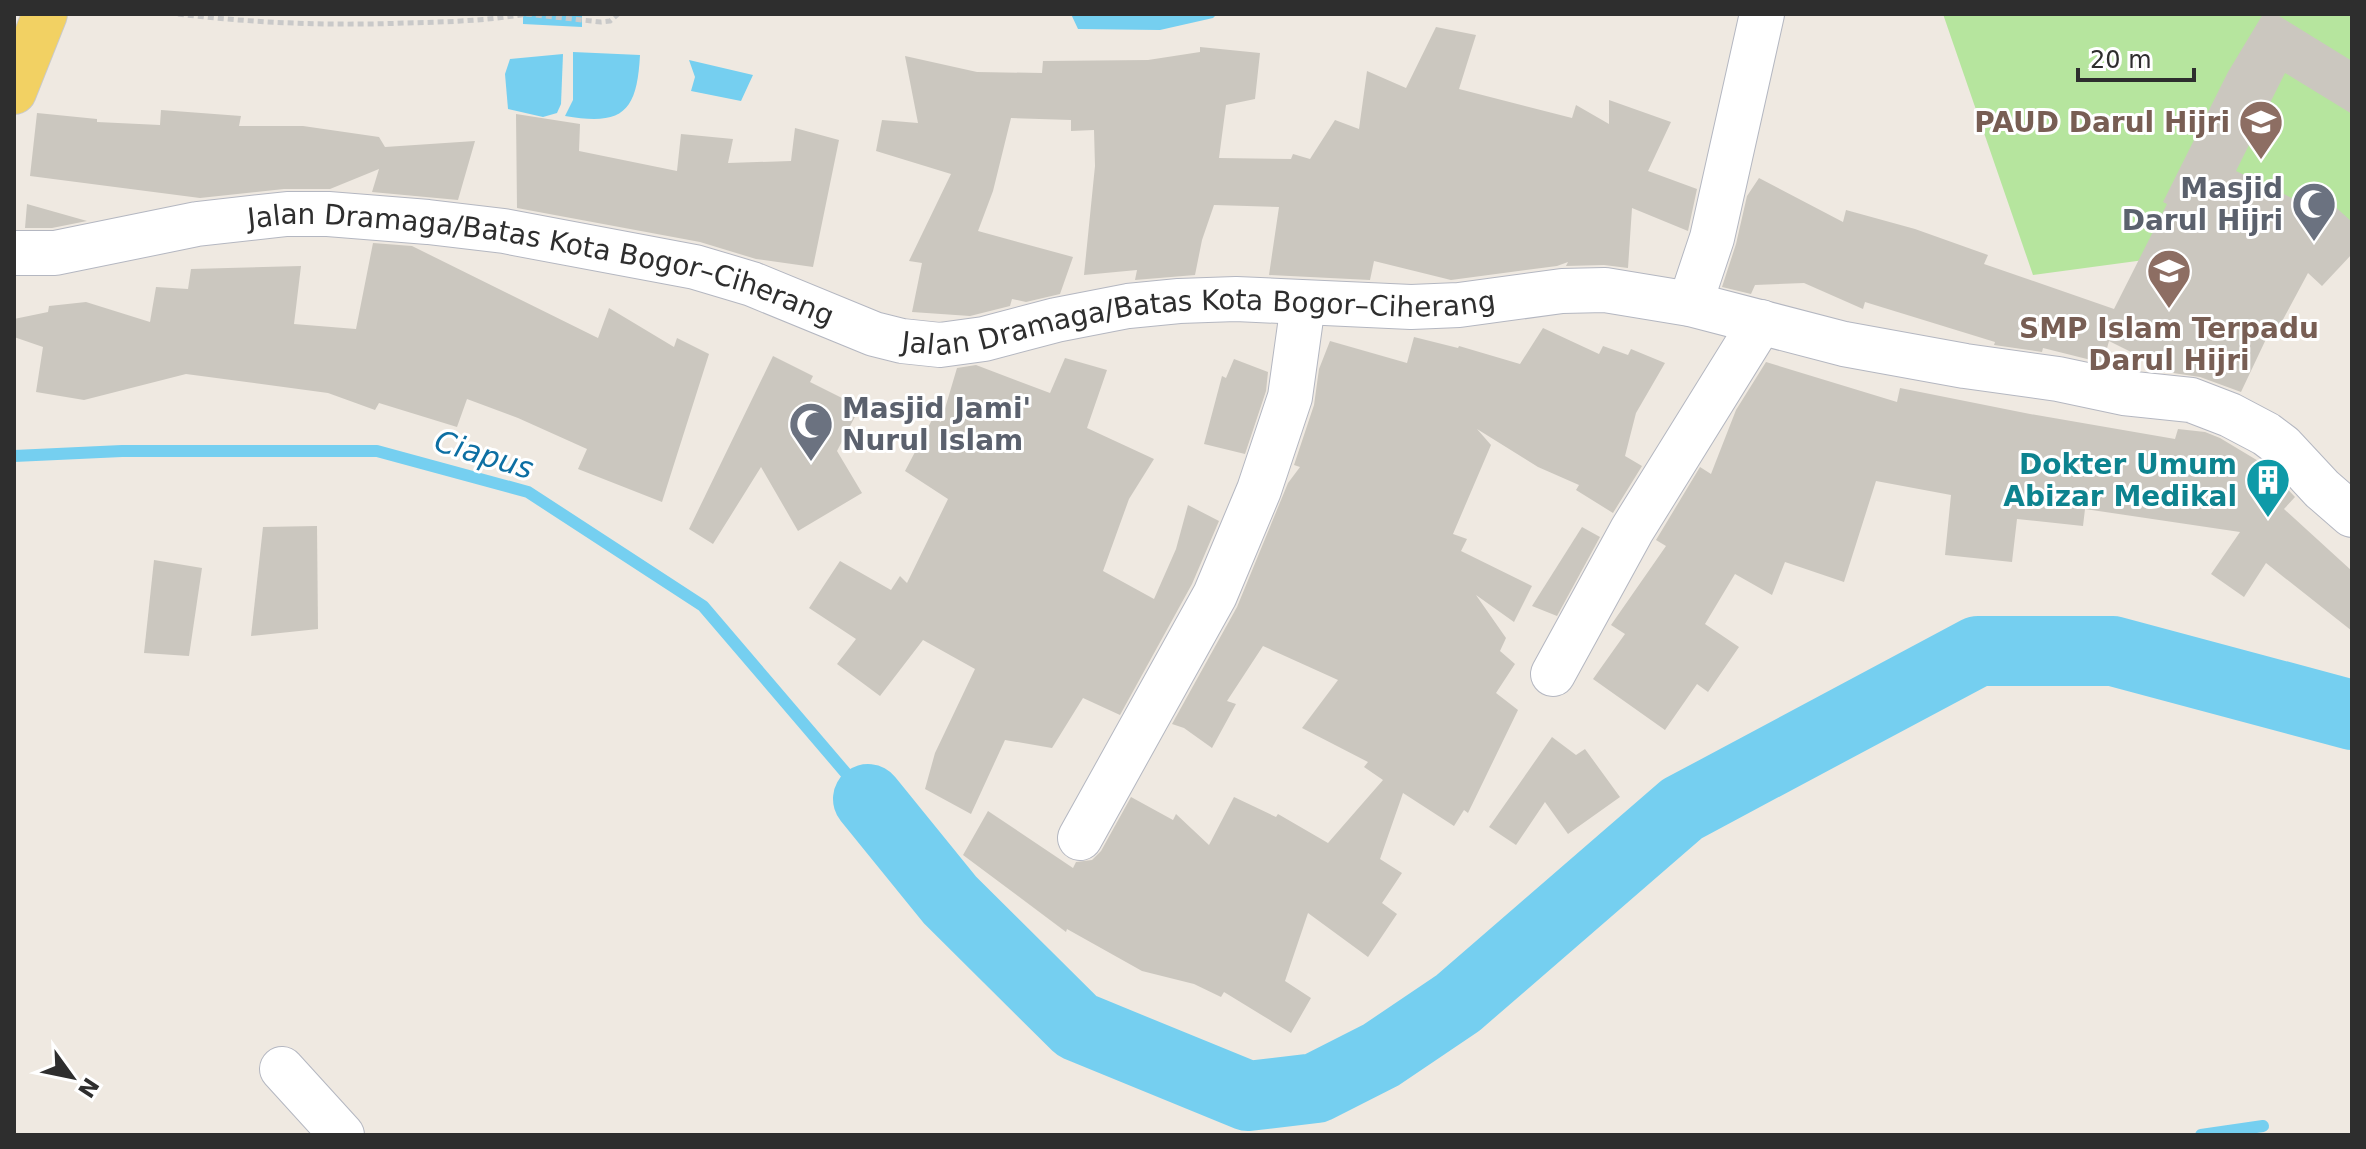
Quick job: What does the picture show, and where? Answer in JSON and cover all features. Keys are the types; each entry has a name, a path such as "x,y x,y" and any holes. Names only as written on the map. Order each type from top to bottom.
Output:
{"main road":[{"path":"14,92 45,14"}],"street":[{"path":"1690,304 1712,238 1762,14"},
{"name":"Jalan Dramaga/Batas Kota Bogor–Ciherang","path":"14,253 55,253 209,222 273,215 328,214 428,222 504,231 695,267 752,284 874,334 940,345 1007,334 1056,320 1128,306 1236,299 1303,304 1435,306 1585,290 1631,294 1690,304 1844,344 2209,405 2251,424 2282,446 2322,489 2352,515"},
{"path":"1080,838 1215,595 1248,516 1290,397 1303,304"},
{"path":"1553,674 1632,530 1761,322"},
{"path":"282,1069 342,1135"}],"path":[{"path":"178,14 249,22 348,25 469,21 526,14 601,22 610,21 618,14"}],"green space":[{"path":"1943,14 2352,14 2352,232 2033,275"}],"water":[{"path":"523,14 582,14 582,27 523,24"},
{"path":"1071,14 1217,14 1213,18 1160,30 1078,29"},
{"path":"573,52 640,55 635,90 623,111 601,119 565,116 573,100"},
{"path":"563,54 561,104 557,113 543,117 508,109 505,74 510,59"},
{"path":"689,60 753,75 741,101 691,91 695,77"}],"building":[{"path":"2263,14 2276,14 2352,61 2352,114 2285,73 2236,171 2294,199 2309,183 2352,222 2352,254 2322,286 2308,273 2272,340 2267,337 2241,392 2200,377 2173,373 2109,341 2103,363 2043,348 2042,352 1994,345 1995,342 1865,302 1863,309 1804,283 1755,285 1751,294 1722,287 1747,196 1759,178 1843,222 1846,210 1915,229 1988,255 1984,264 2114,309 2228,72"},
{"path":"1436,27 1476,35 1459,89 1572,118 1576,105 1609,124 1609,100 1671,122 1648,171 1697,189 1688,231 1632,208 1628,268 1566,266 1568,262 1451,280 1374,261 1370,280 1269,275 1279,207 1214,205 1202,240 1195,275 1135,280 1137,270 1084,275 1095,166 1094,130 1071,131 1071,120 1011,118 993,191 978,231 1073,257 1060,294 1026,302 1012,299 1010,306 970,316 912,312 922,263 909,261 951,174 876,151 882,120 918,123 905,56 977,72 1042,73 1043,61 1148,60 1200,52 1200,47 1260,53 1255,99 1226,105 1219,158 1291,159 1293,154 1310,159 1335,120 1359,129 1367,71 1406,88"},
{"path":"161,110 241,116 239,126 303,126 379,137 385,147 475,141 458,200 372,192 379,169 330,189 284,189 200,198 30,176 37,113 97,119 97,122 160,125"},
{"path":"516,114 580,124 579,151 677,171 681,134 733,139 728,163 791,161 795,128 839,140 813,267 756,259 700,242 517,208"},
{"path":"27,204 87,221 52,228 25,228"},
{"path":"373,243 412,246 598,338 609,308 674,347 677,338 709,354 662,502 578,469 587,449 467,399 457,427 379,403 375,410 328,393 186,374 84,400 36,392 43,347 14,337 14,319 48,312 49,306 86,302 150,322 156,287 188,289 191,269 301,266 294,324 356,329"},
{"path":"1543,328 1599,354 1603,346 1628,355 1631,349 1665,363 1636,413 1625,456 1642,466 1613,513 1576,490 1579,485 1538,467 1477,429 1491,445 1453,534 1467,539 1461,551 1532,586 1514,622 1476,595 1506,638 1500,651 1515,664 1496,693 1518,710 1468,813 1464,810 1454,826 1403,793 1380,859 1402,873 1382,903 1397,914 1368,957 1308,913 1285,981 1311,998 1291,1033 1224,992 1221,997 1194,984 1142,971 1067,929 1066,932 963,855 988,811 1073,868 1076,862 1092,860 1101,851 1131,797 1173,820 1176,814 1209,845 1234,797 1276,817 1278,814 1328,843 1383,780 1364,767 1368,762 1302,728 1338,680 1263,646 1227,701 1236,704 1212,748 1184,728 1172,724 1237,607 1288,483 1300,467 1294,465 1314,405 1319,369 1330,341 1407,363 1414,337 1520,364"},
{"path":"773,356 813,376 810,382 860,407 837,451 862,493 798,531 761,467 713,544 689,529"},
{"path":"1065,358 1107,370 1087,428 1154,459 1129,499 1103,571 1154,599 1176,549 1188,505 1219,521 1192,584 1120,715 1083,698 1052,748 1005,740 971,814 925,789 935,753 975,669 923,640 880,696 837,664 856,639 809,608 840,561 891,590 900,576 907,583 948,499 905,471 933,418 941,422 957,368 976,365 1050,393"},
{"path":"1234,359 1268,372 1266,391 1245,454 1204,444 1222,376 1226,378"},
{"path":"1766,362 1897,402 1900,388 2175,439 2178,429 2205,432 2220,438 2265,465 2295,497 2284,509 2352,571 2352,631 2266,563 2244,597 2211,574 2240,532 2085,509 2083,526 2017,519 2012,562 1945,555 1951,495 1876,481 1844,582 1785,562 1772,595 1735,574 1705,624 1739,647 1708,692 1697,684 1665,730 1593,679 1625,634 1611,625 1666,546 1656,540 1700,467 1711,474 1736,410"},
{"path":"317,526 318,629 251,636 263,527"},
{"path":"1582,527 1600,537 1557,616 1532,606"},
{"path":"154,560 202,568 189,656 144,653"},
{"path":"1552,737 1576,755 1585,749 1620,797 1568,834 1545,802 1516,845 1489,827"}],"waterway":[{"name":"Ciapus","path":"14,456 122,451 377,451 528,492 703,606 868,799"},
{"path":"868,799 950,900 1077,1026 1248,1096 1316,1088 1381,1055 1458,1003 1682,809 1978,651 2113,651 2352,715"},
{"path":"2201,1135 2263,1126"}],"place":[{"name":"PAUD Darul Hijri","path":"2261,161"},
{"name":"Masjid Darul Hijri","path":"2314,243"},
{"name":"SMP Islam Terpadu Darul Hijri","path":"2169,310"},
{"name":"Masjid Jami' Nurul Islam","path":"811,463"},
{"name":"Dokter Umum Abizar Medikal","path":"2268,519"}]}
